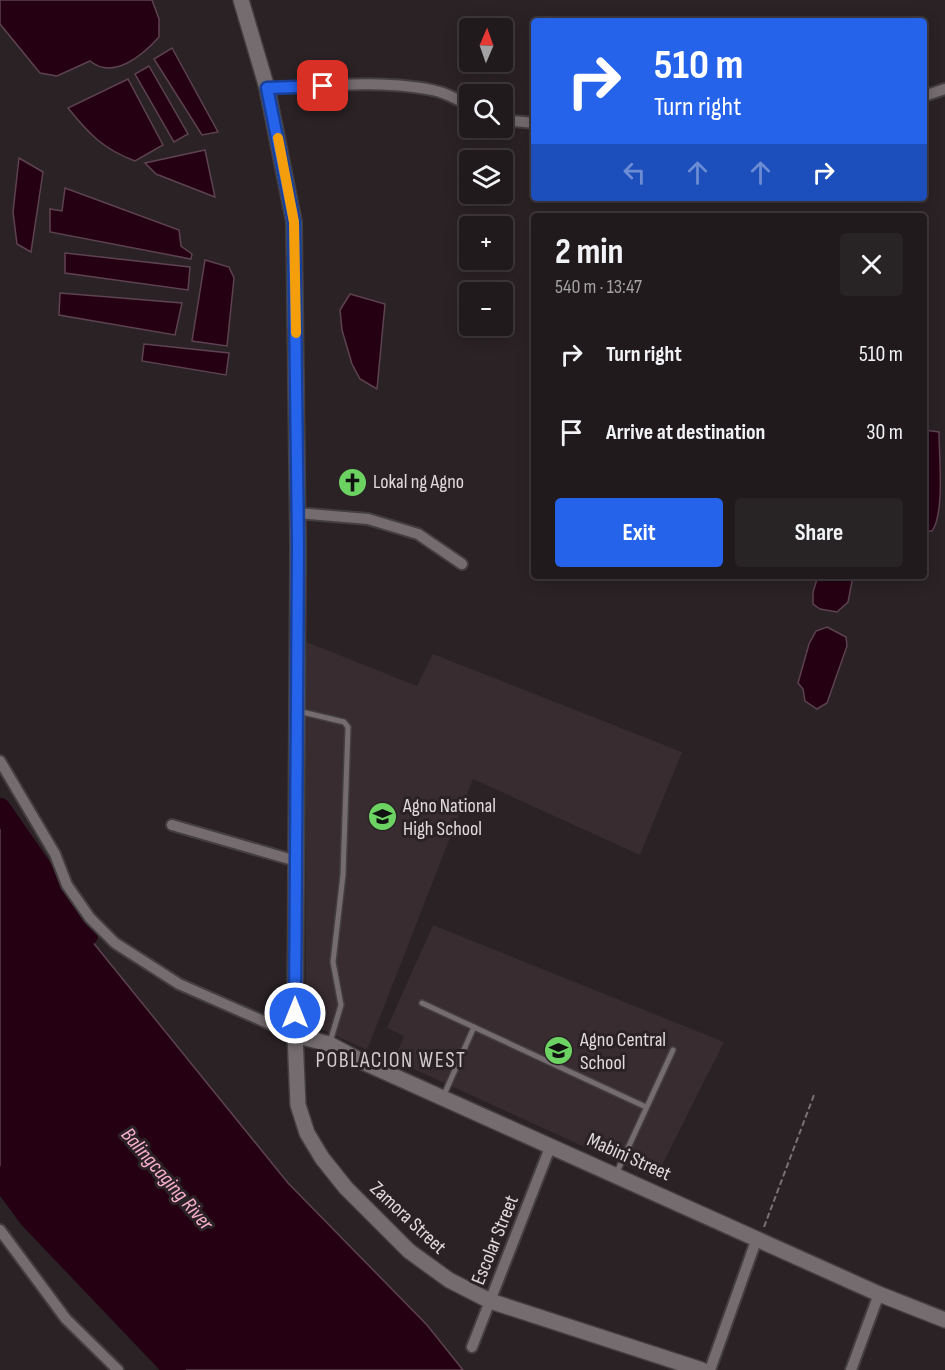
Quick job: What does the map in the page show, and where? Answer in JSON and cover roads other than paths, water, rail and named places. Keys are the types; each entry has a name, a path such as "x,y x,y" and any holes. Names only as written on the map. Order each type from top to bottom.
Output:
{"street":[{"name":"Zamora Street","path":"241,0 267,88 294,222 297,513 295,1035 298,1105 307,1133 322,1158 346,1188 409,1251 449,1280 490,1301 702,1370"},
{"path":"267,88 342,85 419,89 442,92 459,100"},
{"path":"927,95 945,88"},
{"path":"513,121 531,123"},
{"path":"297,513 368,519 418,534 462,564"},
{"path":"0,761 55,854 68,885 90,918 115,943 179,984 295,1035"},
{"path":"172,825 296,861"},
{"name":"Mabini Street","path":"295,1035 329,1044 365,1063 879,1294 945,1320"},
{"name":"Escolar Street","path":"472,1347 551,1145"},
{"path":"0,1230 66,1319 118,1370"},
{"path":"710,1370 758,1238"},
{"path":"851,1370 879,1294"}],"lane":[{"path":"297,711 344,722 348,728 342,875 333,962 341,1005 329,1044"},
{"path":"422,1003 646,1107"},
{"path":"442,1098 474,1027"},
{"path":"616,1174 673,1050"}],"water":[{"path":"0,0 152,0 159,19 159,37 136,58 117,67 99,66 90,61 57,76 40,73 0,24"},
{"path":"172,48 218,132 202,135 154,59"},
{"path":"149,66 188,134 174,142 135,74"},
{"path":"128,79 163,145 135,161 97,140 68,108"},
{"path":"205,150 215,197 156,174 145,163"},
{"path":"19,158 43,172 31,252 17,244 13,212"},
{"path":"65,188 179,230 181,246 192,254 191,259 50,232 50,209 62,211"},
{"path":"65,253 190,267 188,290 65,273"},
{"path":"205,260 229,267 234,278 227,346 192,341"},
{"path":"60,293 182,303 175,335 59,315"},
{"path":"350,294 385,304 377,389 360,379 352,364 342,330 340,310"},
{"path":"144,344 229,353 226,375 142,361"},
{"path":"927,430 939,432 940,498 939,511 932,531 927,531"},
{"path":"817,579 852,579 848,602 837,612 820,609 813,604 813,592"},
{"path":"827,627 846,637 847,646 827,703 817,709 805,701 803,689 798,683 809,644 816,631"},
{"name":"Balingcaging River","path":"0,809 87,935 288,1183 427,1325 463,1370 175,1370 30,1218 0,1177"}],"waterway":[{"path":"0,809 87,935"},
{"path":"0,1177 30,1218 175,1370"}],"place":[{"name":"Lokal ng Agno","path":"352,482"},
{"name":"Agno National High School","path":"382,817"},
{"name":"Agno Central School","path":"559,1051"}],"district":[{"name":"POBLACION WEST","path":"391,1060"}]}
